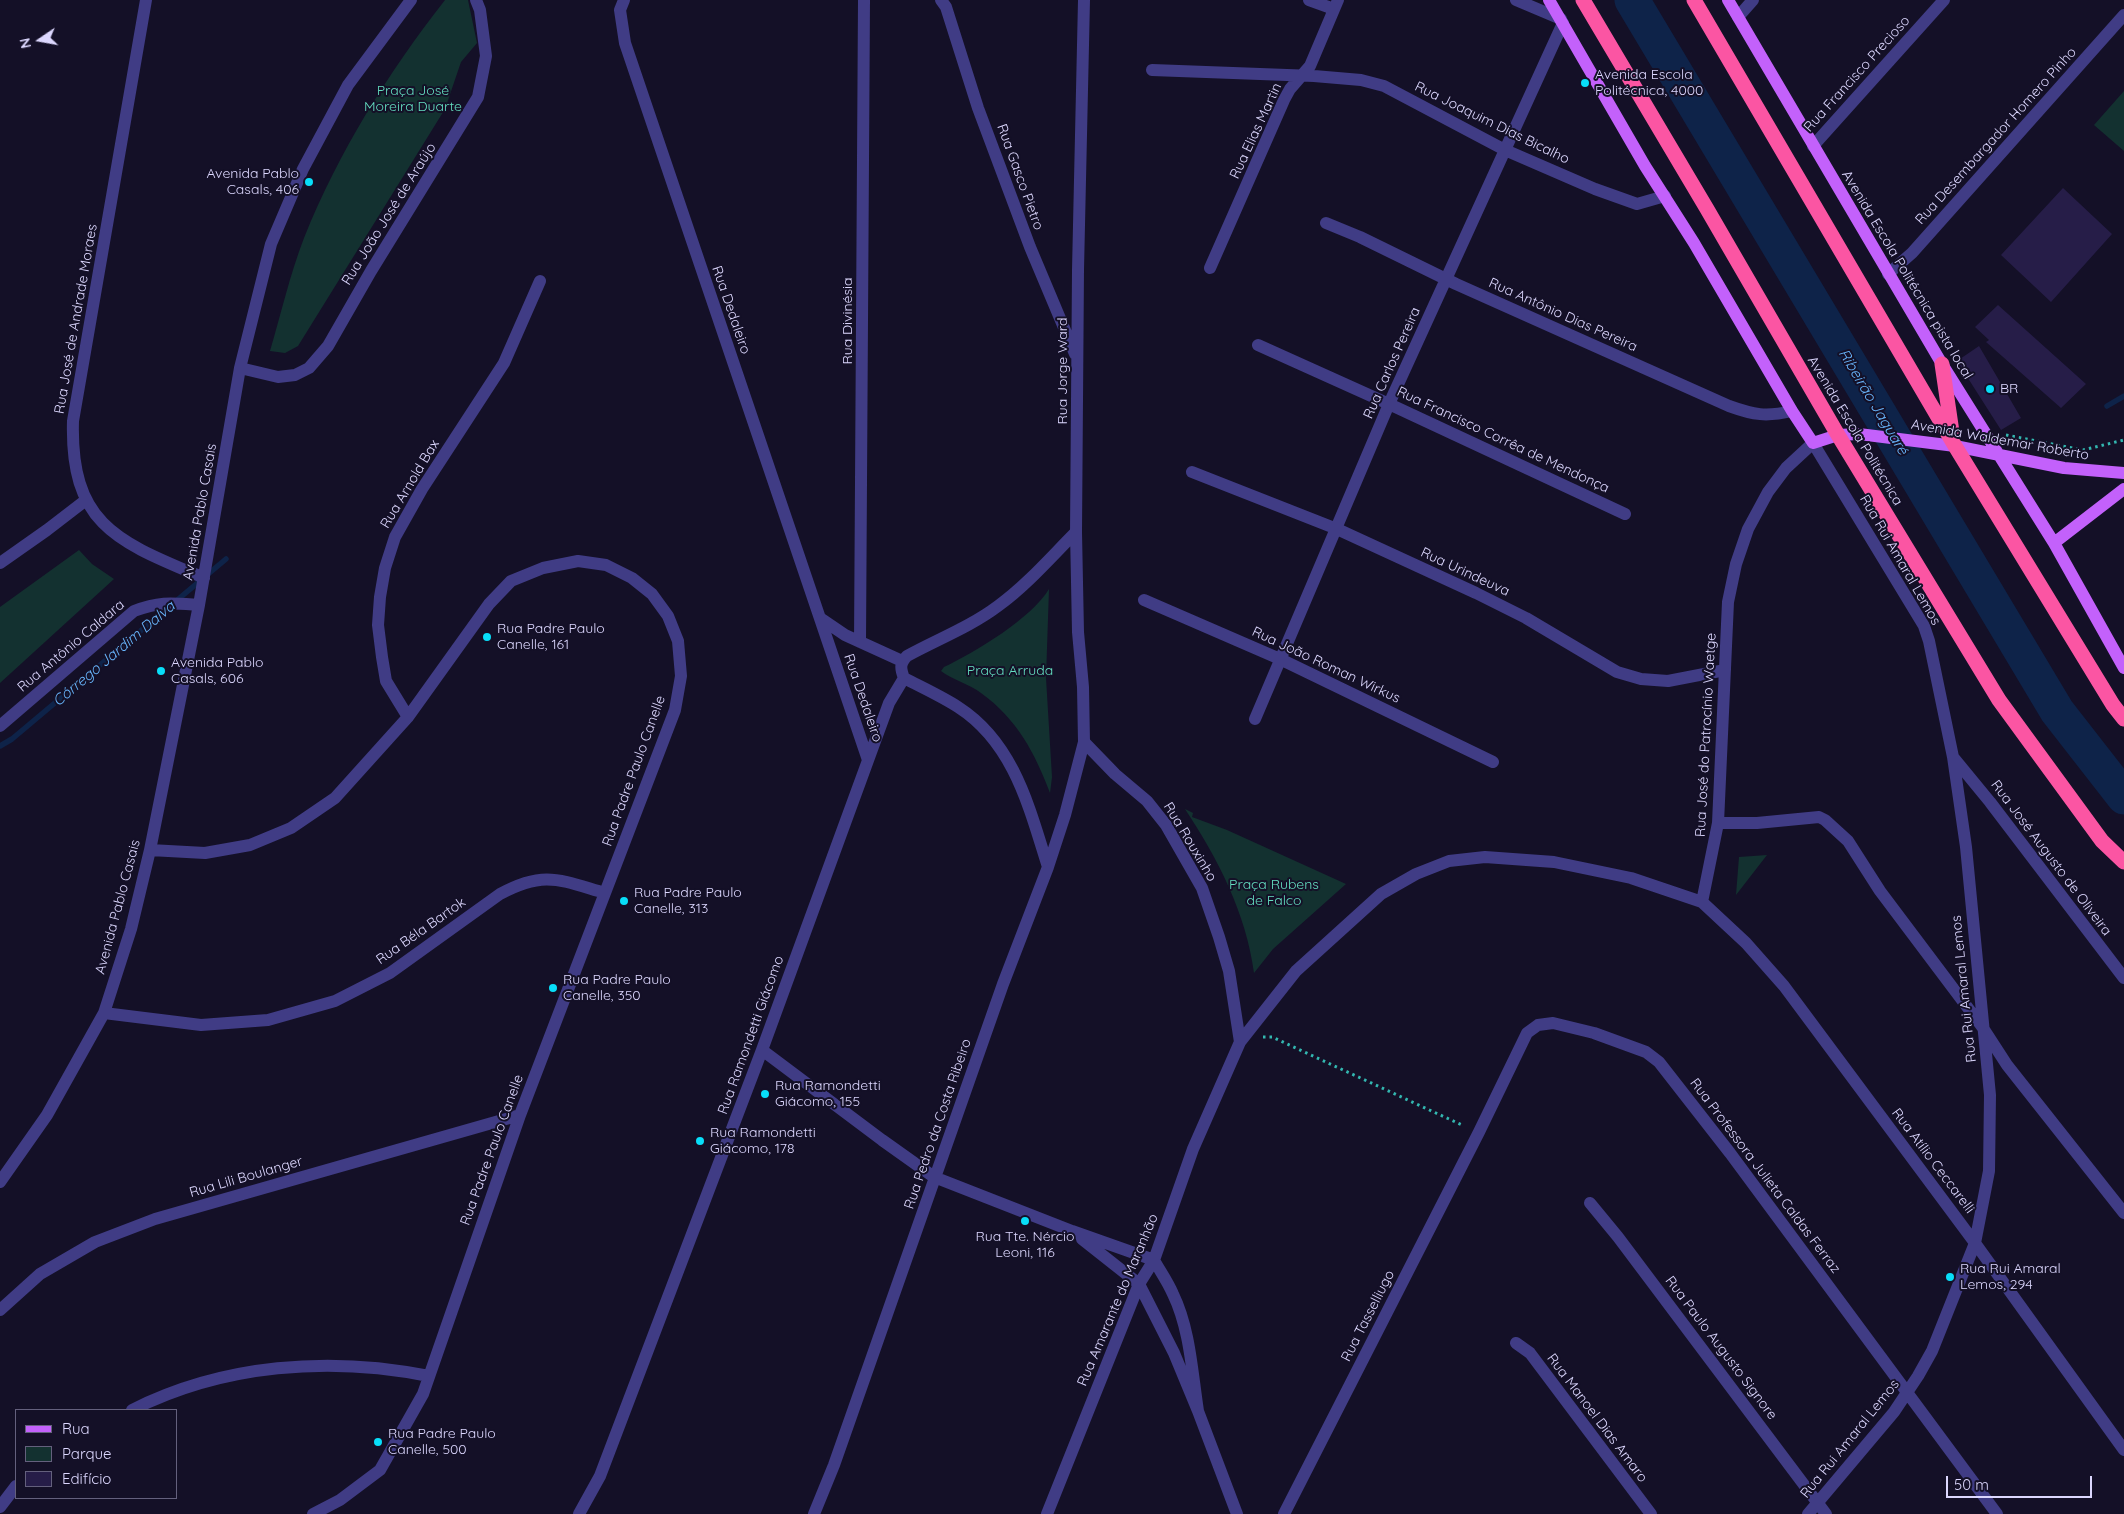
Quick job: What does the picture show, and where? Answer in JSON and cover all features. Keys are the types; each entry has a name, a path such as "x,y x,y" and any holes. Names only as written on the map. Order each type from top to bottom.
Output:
{"highway":[{"name":"Avenida Escola Politécnica","path":"1583,0 1838,436 1999,700 2102,841 2124,862"},
{"path":"1694,0 1955,446 2113,705 2124,719"},
{"path":"1942,364 1947,408 1955,446"}],"main road":[{"path":"1549,0 1645,166 1665,196 1813,444"},
{"name":"Avenida Escola Politécnica pista local","path":"1728,0 1888,274 2054,544 2124,668"},
{"name":"Avenida Waldemar Roberto","path":"1813,444 1838,436 1860,434 1955,446 2064,468 2124,473"},
{"path":"2054,544 2124,489"}],"street":[{"name":"Rua José de Andrade Moraes","path":"146,0 73,421 72,444 75,468 86,500 104,527 145,553 204,578"},
{"name":"Avenida Pablo Casais","path":"0,1182 47,1115 104,1013 131,929 150,850 199,606 240,368 272,244 303,169 348,85 411,0"},
{"name":"Rua João José de Araújo","path":"240,368 278,377 295,375 310,368 328,346 371,271 478,97 486,56 480,10 476,0"},
{"name":"Rua Divinésia","path":"860,642 864,0"},
{"name":"Rua Gasco Pietro","path":"941,0 946,7 978,108 1026,238 1078,361"},
{"name":"Rua Jorge Ward","path":"1084,0 1078,260 1076,532 1078,632 1083,687 1084,742"},
{"path":"1309,0 1336,5"},
{"path":"1516,0 1562,21"},
{"path":"1738,17 1753,0"},
{"name":"Rua Francisco Precioso","path":"1813,146 1944,0"},
{"name":"Rua Dedaleiro","path":"622,5 625,43 868,760"},
{"name":"Rua Elias Martin","path":"1210,268 1284,100 1290,89 1310,66 1336,5"},
{"name":"Rua Desembargador Homero Pinho","path":"1888,274 1912,253 2124,15"},
{"name":"Rua Carlos Pereira","path":"1255,719 1389,404 1562,21"},
{"name":"Rua Joaquim Dias Bicalho","path":"1152,70 1361,80 1384,86 1505,150 1595,189 1637,204 1665,196"},
{"name":"Rua Antônio Dias Pereira","path":"1326,223 1729,406 1753,415 1771,416 1792,411"},
{"name":"Rua Arnold Bax","path":"408,717 386,680 382,657 378,625 385,568 395,537 413,505 504,363 540,281"},
{"name":"Rua Francisco Corrêa de Mendonça","path":"1258,345 1625,514"},
{"name":"Rua José do Patrocínio Waetge","path":"1702,902 1718,822 1728,602 1736,564 1748,529 1768,492 1786,468 1813,444"},
{"name":"Rua Rui Amaral Lemos","path":"1808,1514 1894,1412 1932,1351 1975,1243 1988,1171 1990,1095 1966,847 1953,757 1924,626 1813,444"},
{"name":"Rua Urindeuva","path":"1192,472 1337,529 1518,614 1616,672 1641,679 1668,681 1725,670"},
{"path":"0,563 86,500"},
{"path":"1048,866 1018,777 998,742 957,706 904,678 900,669 902,661 907,656 967,626 1015,592 1076,532"},
{"name":"Rua Padre Paulo Canelle","path":"150,850 205,853 250,845 291,828 335,798 408,717 488,604 511,581 543,568 578,561 606,565 632,578 652,594 668,616 678,641 681,676 675,710 520,1115 423,1394 380,1470 340,1500 313,1514"},
{"name":"Rua João Roman Wirkus","path":"1144,600 1280,659 1493,762"},
{"name":"Rua Antônio Caldara","path":"0,726 134,611 148,605 166,602 199,606"},
{"name":"Rua Dedaleiro","path":"820,618 845,635 902,661"},
{"name":"Rua Ramondetti Giácomo","path":"579,1514 600,1476 762,1050 889,703 904,678"},
{"name":"Rua Pedro da Costa Ribeiro","path":"814,1514 834,1465 1003,984 1048,866 1065,815 1084,742"},
{"name":"Rua Rouxinho","path":"1084,742 1114,774 1147,801 1166,825 1202,888 1229,971 1240,1042"},
{"name":"Rua José Augusto de Oliveira","path":"1953,757 1990,802 2124,978"},
{"path":"1718,822 1757,822 1819,817 1825,820 1848,841 1880,891 1983,1028 2007,1065 2124,1213"},
{"path":"1240,1042 1296,971 1354,916 1388,890 1416,874 1449,861 1485,857 1554,862 1631,878 1702,902"},
{"name":"Rua Béla Bartok","path":"104,1013 201,1025 268,1020 335,1001 390,973 514,886 533,879 559,880 605,893"},
{"name":"Rua Atílio Ceccarelli","path":"1702,902 1746,943 1784,986 1975,1243 2124,1450"},
{"name":"Rua Professora Julieta Caldas Ferraz","path":"1479,1132 1527,1033 1538,1025 1554,1023 1594,1032 1646,1052 1659,1062 1686,1095 1997,1514"},
{"name":"Rua Amarante do Maranhão","path":"1047,1514 1139,1284 1154,1260 1193,1149 1240,1042"},
{"path":"762,1050 934,1177 1072,1231 1154,1260 1173,1294 1188,1341 1198,1411"},
{"name":"Rua Lili Boulanger","path":"0,1310 40,1274 95,1242 154,1219 520,1115"},
{"name":"Rua Tasselliugo","path":"1284,1514 1479,1132"},
{"name":"Rua Paulo Augusto Signore","path":"1590,1203 1618,1237 1826,1514"},
{"path":"1072,1231 1139,1284 1174,1353 1237,1514"},
{"name":"Rua Manoel Dias Amaro","path":"1516,1344 1530,1353 1651,1514"},
{"path":"134,1409 157,1397 230,1375 296,1365 393,1369 429,1376"},
{"path":"0,1507 15,1487"}],"path":[{"path":"1983,431 2083,450 2124,440"},
{"path":"1240,1042 1261,1036 1272,1037 1479,1132"}],"green space":[{"name":"Praça José Moreira Duarte","path":"445,0 468,0 477,43 461,62 445,109 298,346 285,353 270,351 299,252 333,174 385,84"},
{"path":"2124,91 2124,151 2094,125"},
{"path":"79,550 92,564 114,579 0,683 0,607"},
{"name":"Praça Arruda","path":"1049,589 1046,678 1052,777 1050,793 1031,751 1005,714 976,690 941,671 944,667 986,644 1016,623 1041,600"},
{"name":"Praça Rubens de Falco","path":"1185,809 1193,813 1192,817 1227,830 1346,884 1273,949 1254,973 1244,929 1229,887 1209,847"},
{"path":"1767,855 1736,895 1739,857"}],"building":[{"path":"2063,188 2112,234 2051,302 2001,255"},
{"path":"1998,305 2086,384 2061,408 1986,342 1989,340 1975,327"},
{"name":"BR","path":"1979,346 2021,418 2001,430 1957,361"}],"waterway":[{"name":"Ribeirão Jaguaré","path":"1632,0 2057,711 2124,797"},
{"path":"2107,406 2124,396"},
{"name":"Córrego Jardim Dalva","path":"0,746 12,739 226,559"}],"place":[{"name":"Avenida Escola Politécnica, 4000","path":"1585,83"},
{"name":"Avenida Pablo Casals, 406","path":"309,182"},
{"name":"BR","path":"1990,389"},
{"name":"Rua Padre Paulo Canelle, 161","path":"487,637"},
{"name":"Avenida Pablo Casals, 606","path":"161,671"},
{"name":"Rua Padre Paulo Canelle, 313","path":"624,901"},
{"name":"Rua Padre Paulo Canelle, 350","path":"553,988"},
{"name":"Rua Ramondetti Giácomo, 155","path":"765,1094"},
{"name":"Rua Ramondetti Giácomo, 178","path":"700,1141"},
{"name":"Rua Tte. Nércio Leoni, 116","path":"1025,1221"},
{"name":"Rua Rui Amaral Lemos, 294","path":"1950,1277"},
{"name":"Rua Padre Paulo Canelle, 500","path":"378,1442"}]}
